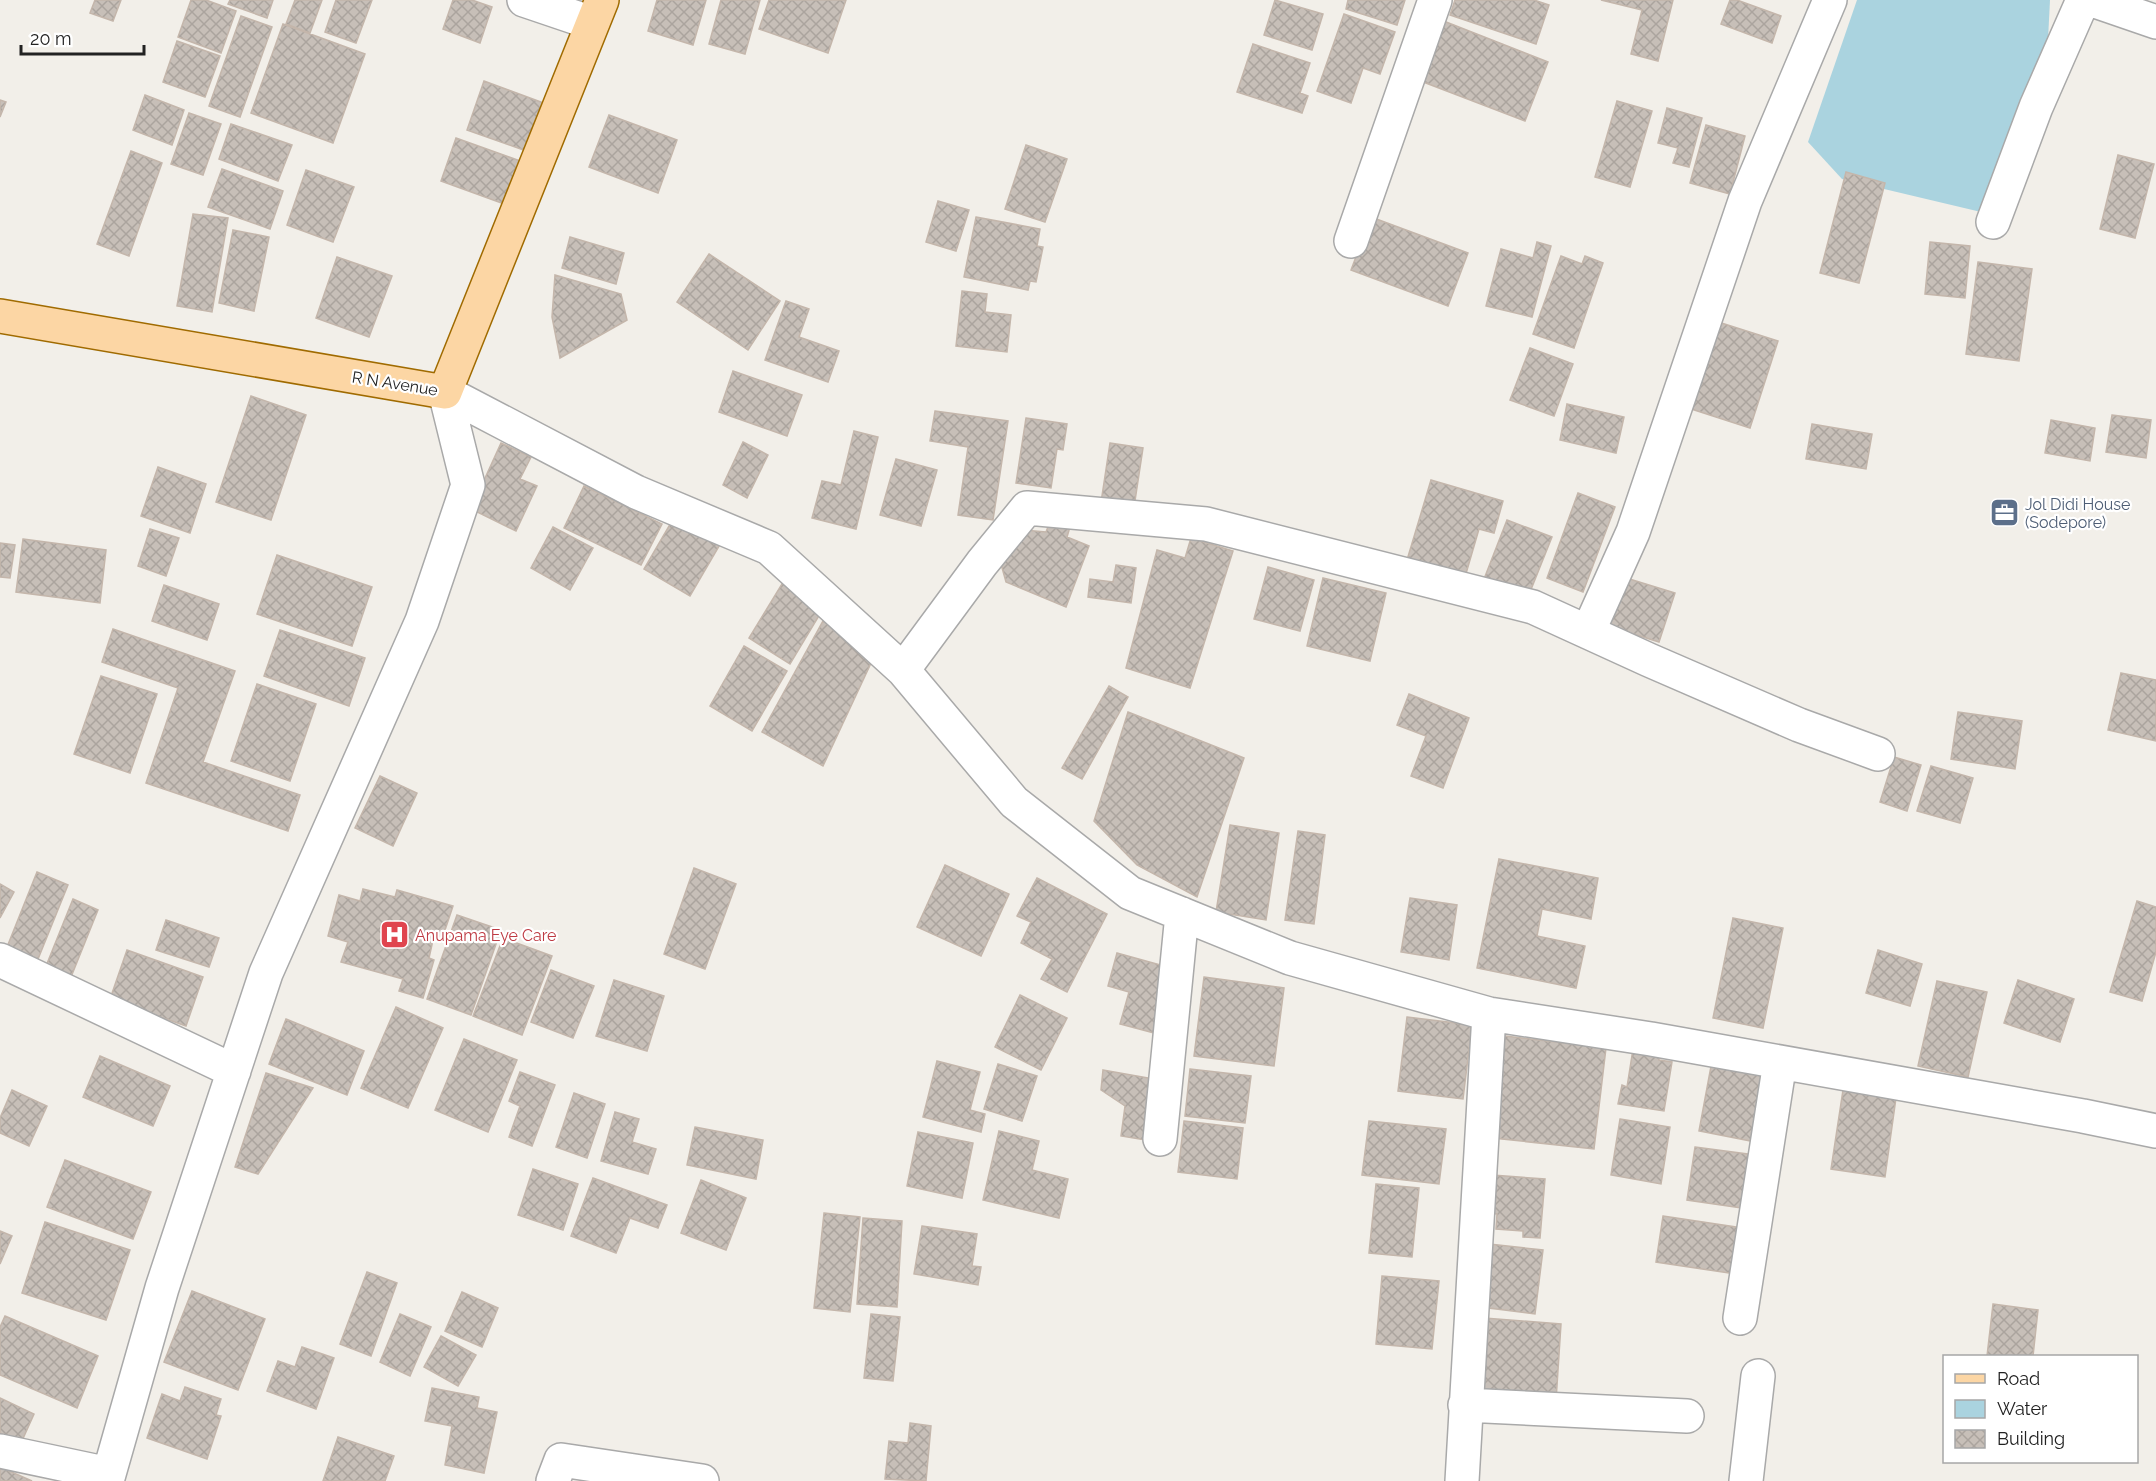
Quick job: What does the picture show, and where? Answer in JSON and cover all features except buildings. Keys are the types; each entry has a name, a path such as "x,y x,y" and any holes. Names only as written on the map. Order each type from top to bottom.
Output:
{"main road":[{"name":"R N Avenue","path":"0,316 444,392 597,12"}],"street":[{"path":"524,0 597,12"},
{"path":"1351,241 1435,0"},
{"path":"1588,632 1633,532 1745,201 1830,0"},
{"path":"1993,222 2036,107 2083,0"},
{"path":"2092,0 2156,22"},
{"path":"444,392 636,492 770,548 903,670 1014,802 1130,893 1290,958 1489,1014 1651,1039 2156,1131"},
{"path":"0,1451 108,1477 162,1288 266,974 422,621 468,485 444,392"},
{"path":"903,670 1026,508 1206,524 1533,608 1799,724 1878,754"},
{"path":"1160,1139 1182,914"},
{"path":"0,960 234,1071"},
{"path":"1462,1481 1489,1014"},
{"path":"1740,1318 1780,1062"},
{"path":"1746,1481 1758,1376"},
{"path":"1465,1405 1687,1416"},
{"path":"553,1481 561,1460 702,1481"}],"water":[{"path":"1857,0 2050,0 2044,119 1981,212 1842,179 1808,142"}],"place":[{"name":"Jol Didi House (Sodepore)","path":"2004,513"},
{"name":"Anupama Eye Care","path":"394,935"}]}
